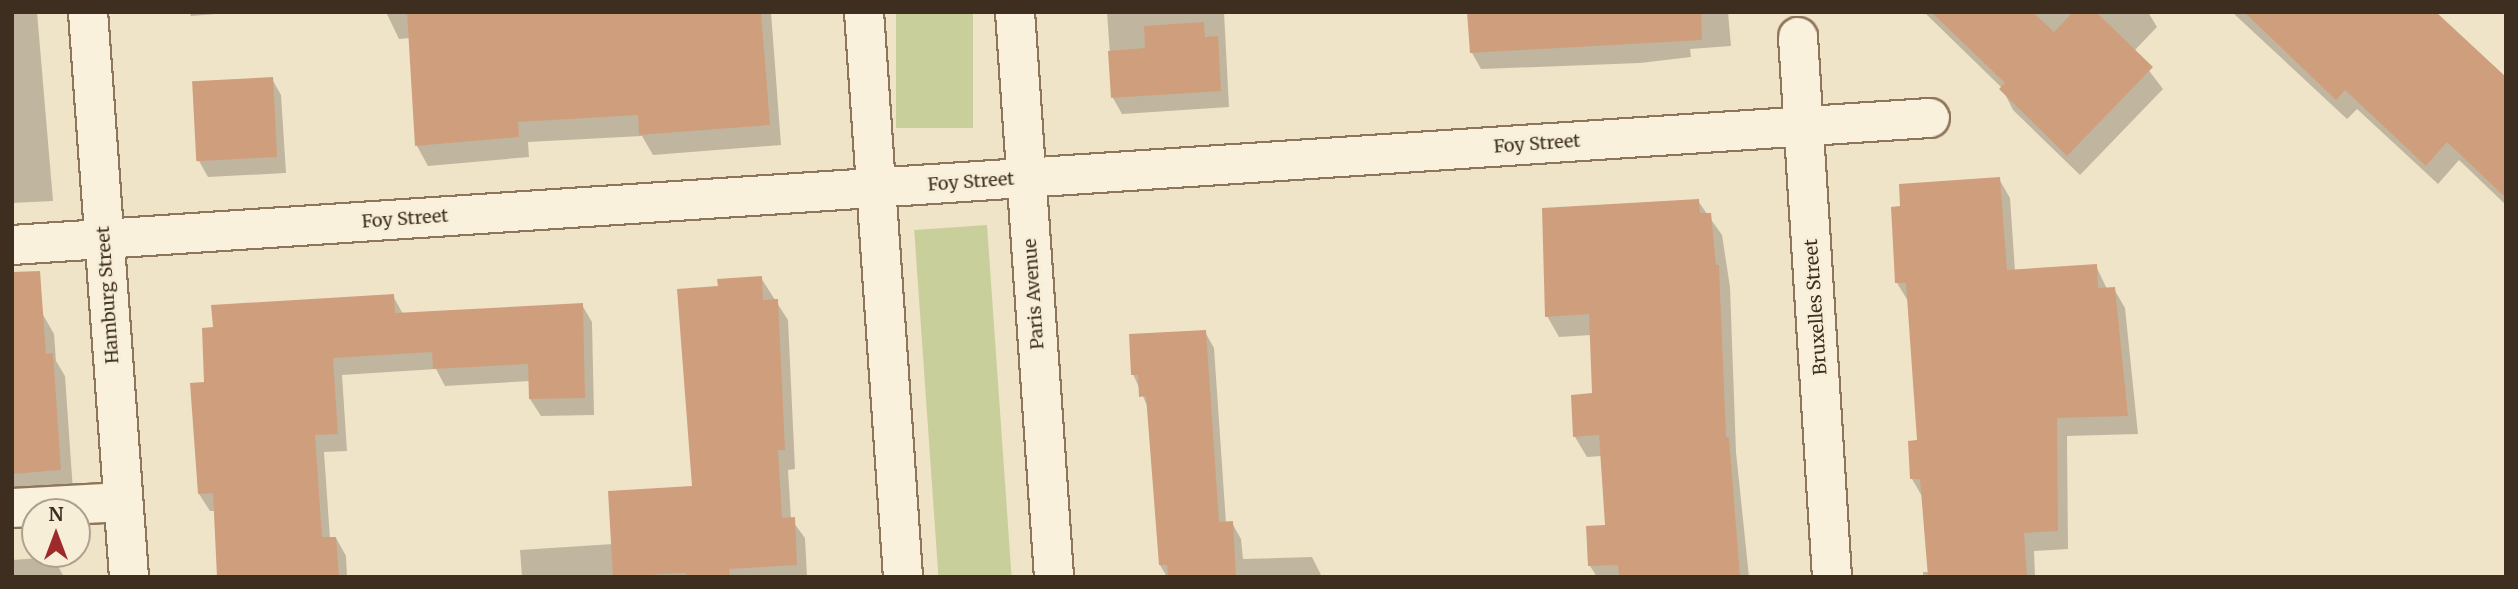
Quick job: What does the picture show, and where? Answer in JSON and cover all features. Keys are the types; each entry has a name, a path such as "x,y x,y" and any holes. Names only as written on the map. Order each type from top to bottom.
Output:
{"street":[{"name":"Hamburg Street","path":"88,12 129,577"},
{"path":"864,12 903,577"},
{"name":"Paris Avenue","path":"1015,12 1054,577"},
{"name":"Bruxelles Street","path":"1798,37 1832,577"},
{"name":"Foy Street","path":"12,245 1930,118"},
{"path":"12,508 123,502"}],"green space":[{"path":"896,12 973,12 973,128 896,128"},
{"path":"987,225 1012,577 938,577 914,230"}],"building":[{"path":"407,12 761,12 770,125 639,135 638,115 518,122 519,137 415,146"},
{"path":"1467,12 1701,12 1702,40 1470,53"},
{"path":"1931,12 2033,12 2054,32 2073,12 2096,12 2153,67 2067,156 1999,89 2005,83"},
{"path":"2244,12 2436,12 2506,77 2506,198 2447,142 2426,166 2345,90 2336,100"},
{"path":"1204,22 1205,37 1218,36 1221,91 1111,98 1108,51 1145,48 1144,26"},
{"path":"273,77 277,157 196,161 192,81"},
{"path":"2000,177 2007,270 2097,264 2098,288 2115,287 2128,416 2057,418 2058,531 2024,533 2027,577 1928,577 1920,479 1910,479 1908,441 1917,440 1906,283 1895,283 1891,207 1900,206 1899,184"},
{"path":"1699,199 1700,213 1711,213 1716,265 1719,265 1726,437 1729,437 1740,577 1619,577 1618,565 1588,566 1586,526 1605,525 1599,435 1573,437 1571,395 1592,393 1589,314 1545,317 1542,208"},
{"path":"40,271 46,354 53,353 61,470 12,474 12,272"},
{"path":"762,276 763,300 778,299 785,450 778,450 782,518 795,517 797,565 729,569 730,577 686,577 686,573 613,577 608,491 692,486 677,289 718,286 717,279"},
{"path":"394,294 395,313 583,303 585,398 529,399 528,364 433,369 432,352 333,358 338,434 315,435 322,537 336,537 339,577 217,577 213,493 198,494 190,383 204,382 202,328 213,327 211,305"},
{"path":"1206,330 1219,522 1233,521 1236,577 1168,577 1167,565 1159,565 1146,396 1139,397 1138,375 1131,375 1129,334"}]}
